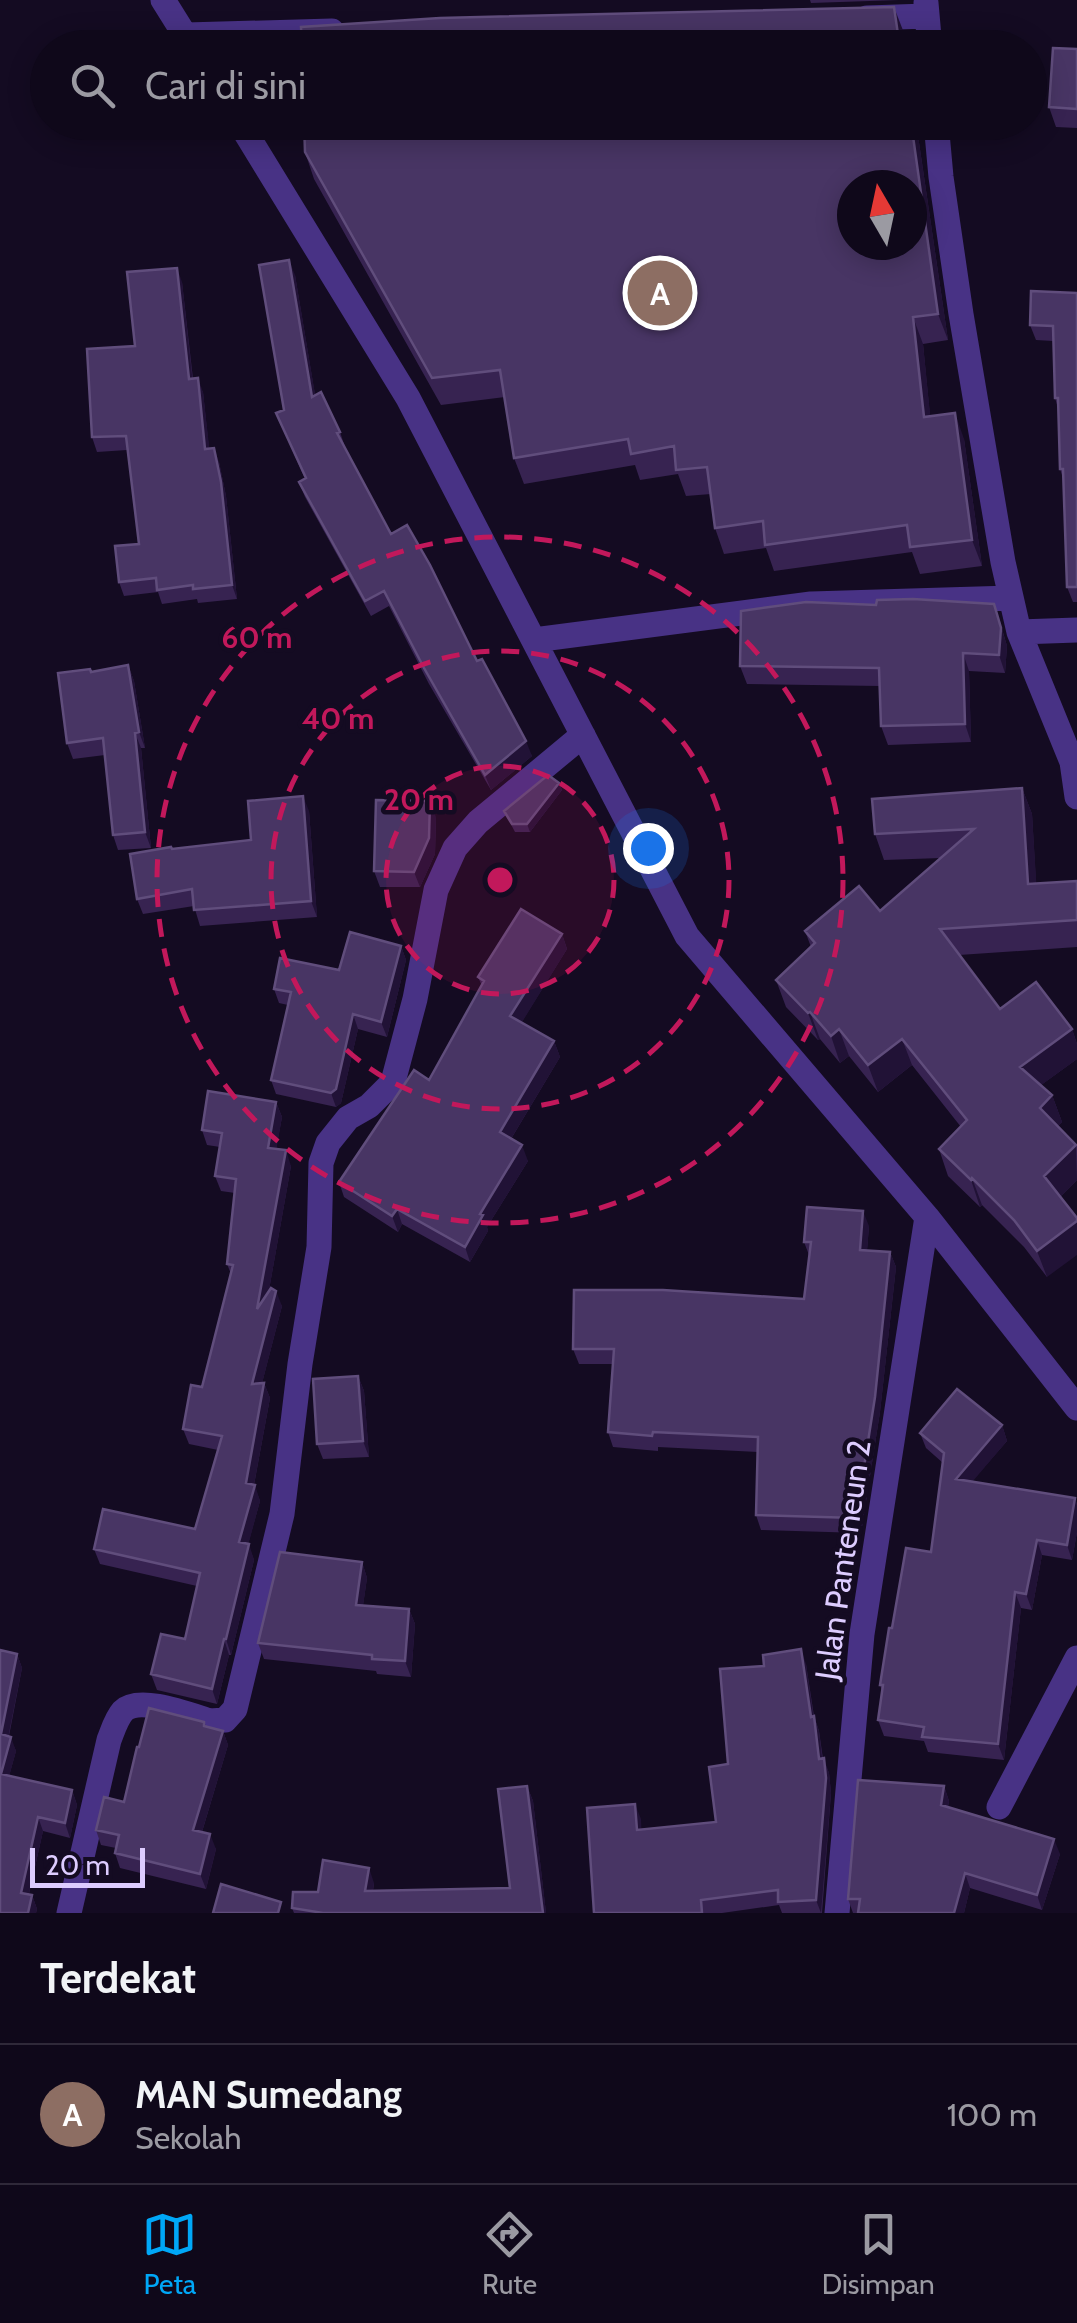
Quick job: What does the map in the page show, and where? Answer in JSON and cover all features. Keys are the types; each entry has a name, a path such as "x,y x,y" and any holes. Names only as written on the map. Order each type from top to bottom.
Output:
{"street":[{"path":"163,0 183,30"},
{"path":"849,18 926,8"},
{"path":"250,140 408,398 687,936 927,1217 1077,1408"},
{"path":"938,140 960,314 1003,562 1019,632 1072,762 1077,797"},
{"path":"534,640 810,604 1011,598"},
{"path":"1019,632 1077,630"},
{"path":"69,1913 109,1740 123,1712 144,1704 218,1721 230,1717 235,1709 282,1514 319,1247 322,1163 334,1133 348,1118 382,1096 393,1082 442,876 455,848 478,822 584,735"},
{"name":"Jalan Panteneun 2","path":"837,1913 862,1634 927,1217"},
{"path":"999,1807 1077,1658"}],"building":[{"path":"894,7 897,30 301,30 301,27 440,18"},
{"path":"1053,48 1077,49 1077,109 1049,107"},
{"path":"305,140 914,140 918,170 837,170 837,260 927,260 927,236 938,314 913,317 924,417 955,413 972,540 910,547 907,525 765,545 763,521 715,528 707,467 676,470 674,446 631,454 628,439 514,458 500,370 432,378 305,152"},
{"path":"289,260 312,397 321,392 340,432 337,433 391,534 407,525 477,661 482,659 526,741 485,775 384,591 365,601 299,482 306,478 276,413 284,410 259,265"},
{"path":"177,268 189,379 198,378 205,449 214,448 232,585 157,590 156,578 119,582 115,546 139,544 126,436 92,437 87,349 135,346 127,272"},
{"path":"1031,291 1077,293 1077,587 1067,587 1053,326 1030,325"},
{"path":"877,600 994,604 1001,628 999,655 963,653 965,724 881,726 879,668 740,666 741,611 806,602 876,605"},
{"path":"128,665 139,732 135,733 145,832 113,835 103,738 67,743 58,673"},
{"path":"548,775 559,783 527,824 512,824 504,811"},
{"path":"1022,788 1028,884 1077,881 1077,920 940,929 1000,1009 1036,982 1072,1029 1020,1067 1052,1095 1040,1108 1076,1145 1044,1176 1077,1221 1037,1251 1014,1220 939,1149 967,1120 902,1039 868,1065 839,1029 831,1036 776,980 815,943 805,931 859,886 880,911 974,829 875,834 872,799"},
{"path":"303,796 311,901 194,910 192,889 137,899 130,854 251,840 248,801"},
{"path":"376,800 430,801 429,838 414,872 374,871"},
{"path":"521,909 562,934 510,1016 554,1041 500,1132 522,1145 480,1214 483,1215 465,1247 397,1209 392,1216 339,1182 414,1070 429,1080 484,981 478,977"},
{"path":"350,932 401,946 381,1022 353,1014 336,1089 331,1093 271,1080 291,992 274,989 280,958 339,970"},
{"path":"208,1091 276,1102 268,1148 286,1150 257,1309 271,1288 276,1291 252,1384 264,1383 246,1483 255,1485 239,1542 249,1544 212,1689 151,1674 161,1634 185,1639 200,1573 94,1549 103,1509 195,1529 222,1436 183,1429 191,1385 202,1387 233,1265 227,1264 236,1179 215,1176 222,1133 202,1130"},
{"path":"807,1207 863,1211 860,1250 890,1252 875,1397 856,1518 756,1515 758,1437 608,1432 614,1349 573,1349 574,1290 663,1290 804,1299 811,1242 804,1242"},
{"path":"358,1376 363,1441 317,1444 313,1379"},
{"path":"957,1389 1002,1425 956,1479 1075,1498 1067,1545 1037,1540 1026,1594 1015,1592 998,1744 922,1737 924,1727 878,1720 889,1628 906,1548 931,1552 944,1453 920,1433"},
{"path":"280,1552 362,1562 356,1605 409,1609 405,1661 258,1643"},
{"path":"801,1649 819,1759 824,1758 826,1778 816,1900 778,1902 778,1890 701,1900 702,1913 594,1913 587,1808 635,1804 637,1830 716,1822 709,1767 728,1764 720,1669 764,1666 763,1655"},
{"path":"0,1650 17,1654 1,1734 11,1737 1,1774 72,1790 65,1823 38,1817 21,1893 32,1895 28,1913 0,1913"},
{"path":"149,1708 223,1731 193,1830 210,1834 200,1874 115,1853 119,1835 96,1830 104,1797 124,1802"},
{"path":"858,1780 944,1786 941,1805 1054,1839 1037,1895 965,1873 954,1913 858,1913 860,1899 848,1899"},
{"path":"527,1786 543,1913 323,1913 292,1908 293,1892 318,1892 323,1860 369,1868 365,1891 510,1888 498,1789"},
{"path":"221,1884 281,1902 278,1913 213,1913"}],"place":[{"name":"MAN Sumedang","path":"660,293"}]}
